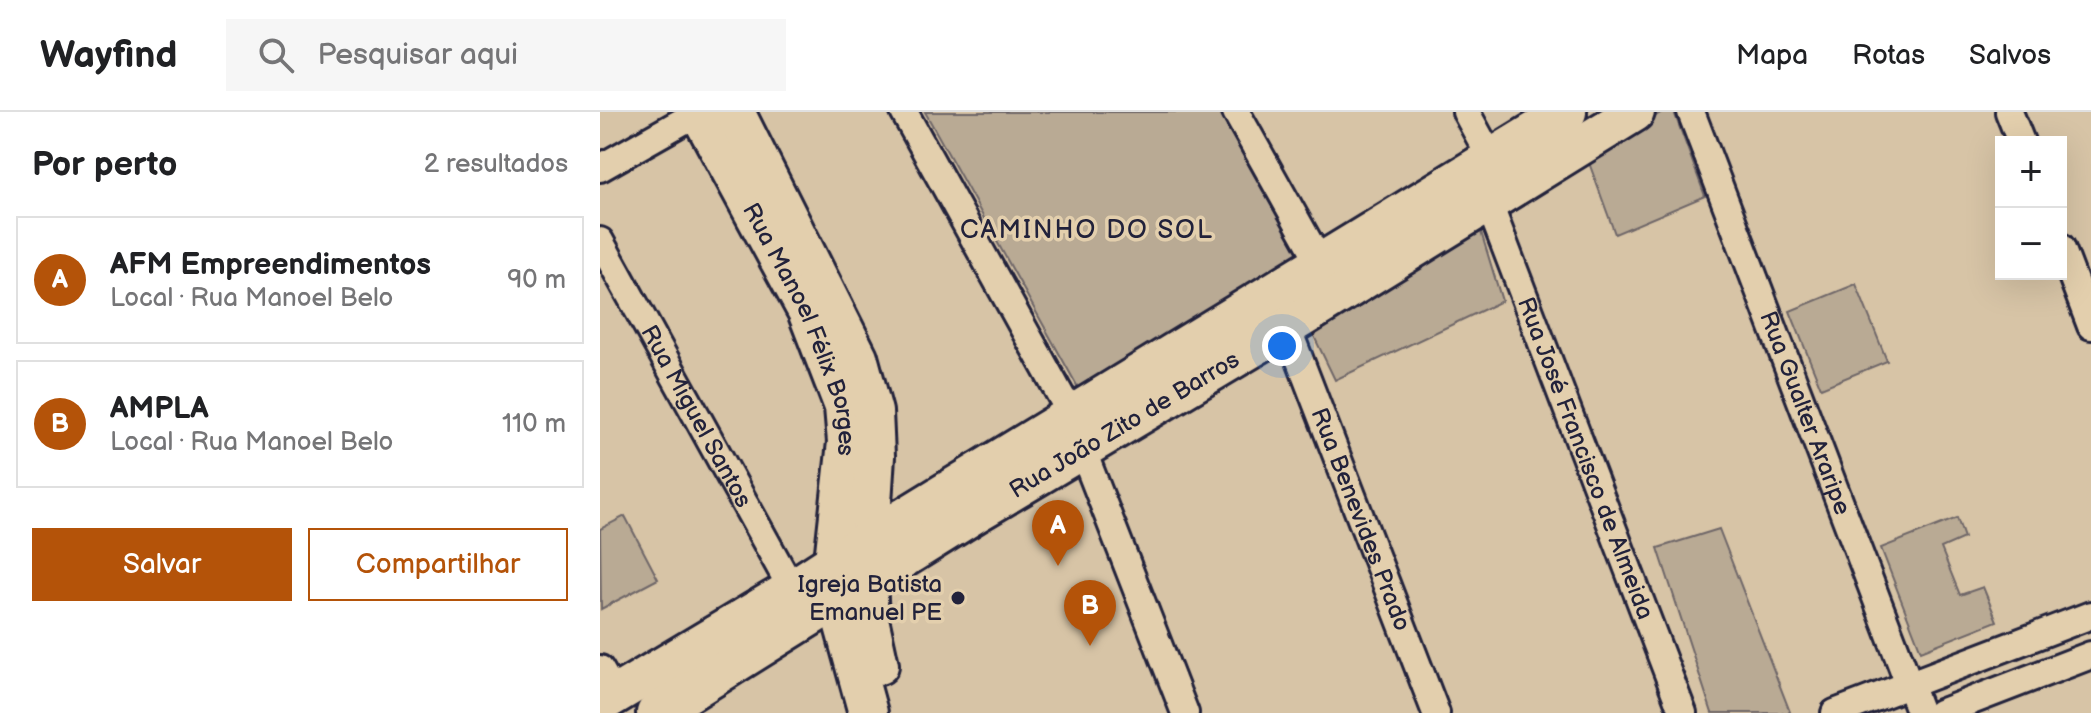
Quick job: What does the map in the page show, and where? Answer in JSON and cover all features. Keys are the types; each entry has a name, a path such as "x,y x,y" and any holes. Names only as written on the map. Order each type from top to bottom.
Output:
{"street":[{"path":"600,168 699,112"},
{"name":"Rua Manoel Félix Borges","path":"699,112 807,311 844,407 847,442 834,561 852,590"},
{"name":"Rua Manoel Félix Borges","path":"735,112 858,357 873,412 875,456 869,539 852,590"},
{"path":"904,112 1077,433 1185,713"},
{"path":"1236,112 1321,264"},
{"path":"1466,112 1492,160"},
{"name":"Rua João Zito de Barros","path":"605,689 792,589 869,539 1287,327 1465,204 1492,160 1567,112"},
{"name":"Rua João Zito de Barros","path":"677,707 852,590 1321,264 1465,204 1635,112"},
{"name":"Rua Gualter Araripe","path":"1691,112 1920,713"},
{"path":"2009,112 2019,136"},
{"name":"Rua José Francisco de Almeida","path":"1465,204 1683,713"},
{"name":"Rua Miguel Santos","path":"600,241 792,589"},
{"path":"2067,263 2091,326"},
{"name":"Rua Benevides Prado","path":"1287,327 1436,713"},
{"path":"852,590 868,713"},
{"path":"852,590 869,619 894,713"},
{"path":"1835,713 2091,615"},
{"path":"1940,713 2089,664"}],"shaded area":[{"path":"925,112 1219,112 1300,256 1080,391"},
{"path":"1662,112 1674,112 1705,196 1615,234 1588,160"},
{"path":"1481,232 1502,301 1335,380 1310,328"},
{"path":"1856,284 1887,361 1821,388 1790,311"},
{"path":"625,516 658,579 601,609 600,529"},
{"path":"1957,518 1964,538 1941,548 1960,595 1983,587 1997,621 1921,651 1881,548"},
{"path":"1719,529 1788,713 1712,713 1658,548"}],"place":[{"name":"AFM Empreendimentos","path":"1058,566"},
{"name":"Igreja Batista Emanuel PE","path":"958,598"},
{"name":"AMPLA","path":"1090,646"}],"district":[{"name":"CAMINHO DO SOL","path":"1087,230"}]}
